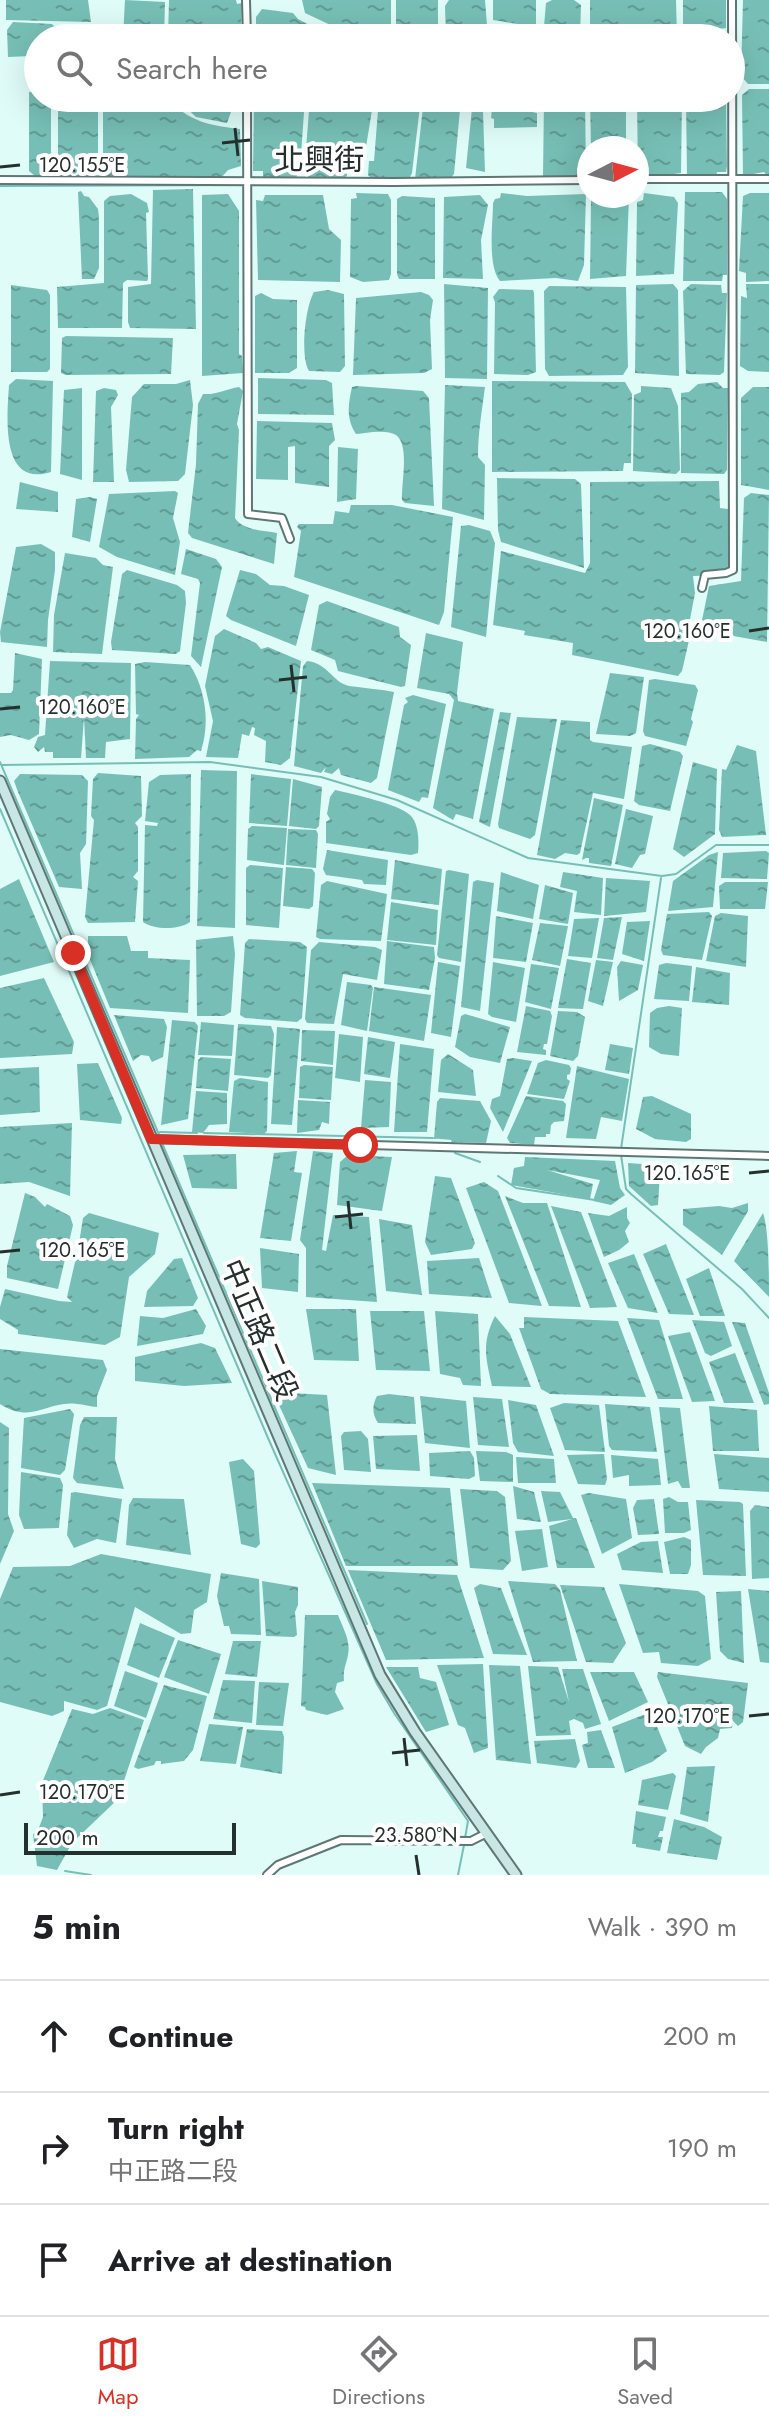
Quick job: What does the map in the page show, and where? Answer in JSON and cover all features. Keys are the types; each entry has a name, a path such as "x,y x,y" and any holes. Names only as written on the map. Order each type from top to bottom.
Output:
{"main road":[{"name":"中正路二段","path":"0,781 380,1675 415,1732 516,1875"}],"street":[{"path":"246,0 247,24"},
{"path":"732,0 732,24"},
{"path":"247,112 248,514 282,518 290,539"},
{"path":"702,588 705,575 733,570 731,112"},
{"path":"649,179 769,179"},
{"name":"北興街","path":"0,180 577,180"},
{"path":"151,1139 769,1156"},
{"path":"267,1875 278,1865 341,1840 471,1841 487,1833"}],"water":[{"path":"6,0 88,0 91,22 6,20"},
{"path":"125,0 165,2 164,24 124,24"},
{"path":"169,0 236,0 237,4 242,3 241,24 168,24"},
{"path":"302,0 391,0 391,24 328,24 305,13"},
{"path":"396,0 438,0 438,24 396,24"},
{"path":"449,0 485,0 487,24 446,24 445,6"},
{"path":"493,0 536,0 536,24 493,20"},
{"path":"574,0 581,5 580,24 544,24 546,3"},
{"path":"590,0 676,0 677,24 590,24"},
{"path":"683,0 726,0 726,24 683,24"},
{"path":"743,0 769,0 769,84 748,84 745,81 745,24 742,24"},
{"path":"262,9 293,13 307,24 256,24 256,17"},
{"path":"13,22 52,24 24,24 24,56 8,57 7,30"},
{"path":"749,89 769,89 769,178 764,172 743,176 745,92"},
{"path":"29,112 51,112 51,167 48,178 36,177 29,171"},
{"path":"58,112 98,112 98,171 93,177 58,177"},
{"path":"103,112 183,112 211,124 240,129 241,166 228,170 221,178 103,178"},
{"path":"191,112 231,112 227,123 196,117"},
{"path":"254,112 304,112 300,169 296,178 263,178 263,171 253,171"},
{"path":"309,112 372,112 364,159 348,157 347,176 308,177 304,174"},
{"path":"378,112 419,112 409,179 371,178 368,175 369,161 374,161"},
{"path":"422,112 460,112 454,174 450,179 415,179"},
{"path":"472,112 483,112 485,172 466,168"},
{"path":"492,112 532,112 537,113 537,127 494,128 494,119 491,118"},
{"path":"544,112 585,112 585,136 577,136 577,179 543,176"},
{"path":"590,112 626,112 626,136 591,136"},
{"path":"637,112 682,112 681,173 649,177 649,136 637,136"},
{"path":"686,112 726,112 726,172 717,172 716,179 687,177"},
{"path":"193,189 196,329 130,328 128,287 151,284 153,190"},
{"path":"81,191 98,209 99,268 94,279 82,279 78,192"},
{"path":"685,192 722,192 727,199 727,275 723,275 722,281 683,281"},
{"path":"356,193 388,194 391,200 389,280 363,282 350,277 351,199 357,198"},
{"path":"501,193 527,196 577,194 577,208 586,208 584,265 578,281 556,278 500,281 493,265 492,244 493,203"},
{"path":"769,193 769,281 746,282 746,273 739,271 743,196"},
{"path":"131,194 147,203 149,212 146,213 148,279 123,283 122,328 58,328 57,287 104,283 104,201 110,196"},
{"path":"228,194 239,211 239,354 242,356 243,373 202,376 202,195"},
{"path":"649,194 674,197 678,203 674,274 636,276 637,208 649,208"},
{"path":"265,195 323,195 329,229 341,240 340,282 258,280 256,200 263,201"},
{"path":"480,195 488,205 481,240 483,279 443,278 444,197"},
{"path":"402,196 435,198 435,279 399,279 397,274 397,199"},
{"path":"591,208 629,208 626,276 590,279"},
{"path":"444,284 488,288 487,379 445,378"},
{"path":"673,284 678,290 679,376 635,373 636,285"},
{"path":"691,284 721,285 722,293 727,293 724,372 720,375 686,374 683,291"},
{"path":"746,284 769,284 769,372 748,371 740,366 741,296 747,298"},
{"path":"11,285 47,290 50,295 50,369 47,372 11,372"},
{"path":"549,286 626,287 628,367 623,375 549,376 545,369 544,291"},
{"path":"499,289 533,290 536,372 528,375 494,374 493,297"},
{"path":"328,290 344,294 345,366 340,372 309,371 304,344 308,309 314,292"},
{"path":"421,292 433,300 430,320 432,369 424,373 353,375 356,298"},
{"path":"261,293 273,299 297,300 297,368 289,373 255,373 255,296"},
{"path":"62,338 173,338 171,374 66,375 61,373"},
{"path":"258,378 326,380 332,383 334,415 258,414"},
{"path":"16,379 53,381 51,472 34,474 23,470 10,447 9,385"},
{"path":"190,380 193,405 185,474 178,481 129,482 126,470 132,397 144,384 176,384"},
{"path":"492,381 625,382 632,394 631,463 624,463 623,471 492,472"},
{"path":"717,382 728,388 727,470 724,474 681,473 681,393 689,392 698,384"},
{"path":"445,385 485,387 478,457 485,465 484,520 442,509"},
{"path":"641,386 671,388 678,406 680,470 676,474 633,471 634,395 641,392"},
{"path":"239,387 243,391 237,424 235,518 248,528 277,533 274,564 192,538 188,533 196,464 198,404 203,394"},
{"path":"352,387 423,391 429,398 434,506 402,500 404,456 396,435 382,432 356,434 349,412"},
{"path":"753,387 769,387 769,490 741,485 741,398"},
{"path":"82,388 82,480 60,474 64,390"},
{"path":"104,388 116,390 118,395 111,407 114,482 93,482 96,391"},
{"path":"257,421 332,423 335,440 329,446 329,487 295,483 295,446 288,447 288,480 256,479"},
{"path":"338,447 358,449 356,499 337,502"},
{"path":"497,478 575,479 581,484 584,568 501,542"},
{"path":"719,481 720,508 728,509 728,575 693,576 695,593 687,635 690,636 678,676 572,655 573,643 524,635 525,631 493,625 501,551 585,573 590,563 590,482"},
{"path":"20,482 58,492 58,512 16,509"},
{"path":"178,493 173,518 180,542 175,575 117,557 99,547 109,494"},
{"path":"751,493 769,495 767,642 700,630 709,586 741,581 744,498"},
{"path":"76,499 97,499 90,542 72,537"},
{"path":"351,505 392,505 453,517 444,612 439,625 294,577 301,531 297,527 299,524 333,524 335,511 349,513"},
{"path":"461,526 490,531 495,543 486,637 451,627"},
{"path":"41,544 55,552 47,647 1,642 0,632 16,547"},
{"path":"186,549 216,559 222,567 201,667 191,656 200,583 198,579 181,574"},
{"path":"65,553 96,558 103,565 113,567 102,654 53,652 54,615"},
{"path":"127,570 177,585 185,591 180,651 176,654 112,650 122,574"},
{"path":"240,570 256,574 270,585 284,586 309,595 296,646 226,616"},
{"path":"327,601 399,627 400,637 411,645 405,686 338,671 335,660 311,650 319,605"},
{"path":"224,629 256,643 261,649 268,647 301,661 290,758 281,765 265,762 266,741 254,735 255,728 252,727 249,736 242,734 238,758 206,757 213,721 205,686 215,636"},
{"path":"426,633 463,642 458,701 494,709 473,819 456,814 453,820 433,808 454,700 449,694 417,688"},
{"path":"15,653 42,659 39,734 29,740 11,735 0,737 0,693 11,693 13,690"},
{"path":"50,661 131,663 130,739 106,742 105,758 86,758 84,717 81,758 53,758 53,752 45,752 44,747 38,752 34,747 38,737 45,735"},
{"path":"307,661 320,665 343,684 394,692 377,778 371,783 341,775 339,768 332,774 324,772 326,767 321,773 294,766 303,666"},
{"path":"135,664 190,665 200,685 205,707 201,751 197,750 189,757 135,759 136,719 139,715 136,714"},
{"path":"610,673 644,677 636,733 630,736 596,734"},
{"path":"649,680 695,685 698,690 686,746 645,736"},
{"path":"413,695 446,704 428,798 422,797 419,802 388,790 404,705 408,702 405,698"},
{"path":"500,712 511,713 490,827 479,822"},
{"path":"517,717 557,719 535,835 530,839 499,828 498,824"},
{"path":"561,720 590,722 590,740 593,742 632,747 624,799 593,793 580,853 565,853 555,859 537,855"},
{"path":"650,744 680,752 683,756 670,811 639,805 634,801 642,746"},
{"path":"737,745 756,751 766,835 722,837 719,830 722,769 726,770"},
{"path":"693,762 717,769 715,834 684,857 673,849"},
{"path":"201,770 237,771 235,928 197,926"},
{"path":"98,773 141,776 142,816 135,823 138,827 138,871 133,877 138,881 135,922 88,923 85,917 94,820 91,816 93,779"},
{"path":"20,774 82,775 88,781 86,844 80,853 82,889 59,887 14,781"},
{"path":"191,774 190,922 173,928 160,928 143,922 145,825 157,826 158,823 145,821 149,782 160,775"},
{"path":"251,774 291,779 287,826 249,823"},
{"path":"293,779 322,787 319,826 316,829 289,826"},
{"path":"335,790 386,803 410,815 417,828 418,853 411,855 326,843 326,822 330,819 327,814 330,797"},
{"path":"594,798 623,805 611,866 589,863 589,858 582,860"},
{"path":"626,809 653,816 645,854 640,855 632,868 615,864"},
{"path":"252,826 287,828 284,865 247,860 248,829"},
{"path":"288,829 316,830 316,868 286,865"},
{"path":"327,850 388,860 386,885 364,884 362,880 326,875 323,869"},
{"path":"718,852 713,907 668,911 673,881"},
{"path":"723,853 769,853 767,879 721,878"},
{"path":"395,860 442,869 439,905 391,899"},
{"path":"250,865 283,868 279,928 246,925 246,868"},
{"path":"286,867 312,869 315,873 313,906 309,909 283,906"},
{"path":"446,871 469,874 461,962 437,955"},
{"path":"501,872 539,885 533,919 497,911"},
{"path":"563,872 603,878 601,915 574,912 577,891 560,887"},
{"path":"606,878 650,881 646,912 604,916"},
{"path":"19,879 54,962 0,976 0,889"},
{"path":"327,881 387,894 381,941 316,937 321,885"},
{"path":"473,882 494,883 480,1011 461,1007"},
{"path":"725,882 768,882 765,909 720,909 719,886"},
{"path":"545,885 573,893 568,924 539,919"},
{"path":"391,902 438,910 436,945 387,940"},
{"path":"709,912 712,916 702,960 663,955 661,950 667,914"},
{"path":"721,913 748,916 746,967 706,961 715,916"},
{"path":"496,916 533,923 526,962 493,958"},
{"path":"622,917 613,960 597,958 604,918"},
{"path":"599,918 592,958 568,956 574,919"},
{"path":"650,921 644,961 622,954 627,922"},
{"path":"540,923 568,926 560,966 532,960"},
{"path":"88,936 127,936 131,951 148,951 148,958 190,960 188,1013 110,1008 84,945 88,944"},
{"path":"233,936 235,954 231,1012 224,1016 197,1016 196,940"},
{"path":"249,939 300,942 307,947 302,1018 297,1022 240,1015 245,943"},
{"path":"387,941 434,947 429,990 384,984"},
{"path":"319,942 382,950 377,980 343,974 334,1024 307,1023 305,1019 311,950"},
{"path":"567,959 591,963 583,1009 558,1008"},
{"path":"596,960 613,962 603,1006 588,1001"},
{"path":"621,961 643,965 638,990 619,1001 617,967"},
{"path":"438,962 460,966 451,1037 431,1033"},
{"path":"493,962 525,968 516,1022 488,1014"},
{"path":"531,964 559,968 551,1009 525,1002"},
{"path":"659,965 692,966 689,1001 654,999"},
{"path":"696,967 730,973 729,1005 692,1002"},
{"path":"44,978 74,1042 72,1054 0,1058 0,988"},
{"path":"347,982 371,985 373,988 367,1031 341,1025"},
{"path":"374,987 431,995 424,1041 369,1031"},
{"path":"526,1006 550,1011 552,1016 547,1044 543,1049 546,1055 517,1052"},
{"path":"669,1006 682,1008 679,1056 661,1054 649,1047 650,1013"},
{"path":"558,1011 577,1012 585,1017 578,1056 573,1061 550,1056"},
{"path":"465,1014 510,1027 500,1063 470,1057 455,1047 461,1016"},
{"path":"114,1015 164,1019 167,1027 163,1057 152,1062 149,1056 141,1055 133,1061"},
{"path":"172,1020 195,1022 198,1026 188,1119 161,1125"},
{"path":"201,1022 234,1025 232,1056 198,1055"},
{"path":"238,1024 271,1026 274,1034 271,1075 268,1078 234,1075"},
{"path":"277,1027 300,1029 292,1125 271,1124"},
{"path":"302,1030 335,1031 333,1065 301,1061"},
{"path":"339,1034 363,1037 360,1082 335,1078"},
{"path":"368,1037 395,1042 390,1078 364,1074"},
{"path":"400,1044 434,1049 427,1132 394,1132"},
{"path":"610,1044 633,1048 629,1074 605,1070"},
{"path":"448,1054 473,1070 476,1096 438,1092 441,1060"},
{"path":"201,1057 231,1059 228,1091 196,1088 198,1060"},
{"path":"507,1059 532,1061 503,1132 490,1108 492,1099 500,1096"},
{"path":"546,1060 571,1068 564,1099 527,1094 538,1063"},
{"path":"98,1063 122,1118 121,1124 80,1120 77,1064"},
{"path":"577,1066 629,1079 622,1121 601,1117 596,1139 566,1138"},
{"path":"39,1067 40,1112 0,1115 0,1069"},
{"path":"300,1067 333,1067 331,1100 299,1098"},
{"path":"240,1078 268,1082 267,1131 264,1134 229,1132 234,1081"},
{"path":"365,1080 391,1082 389,1127 361,1128"},
{"path":"196,1091 227,1093 227,1124 209,1125 203,1133 192,1132"},
{"path":"526,1096 563,1101 566,1104 564,1121 554,1122 546,1137 535,1137 534,1145 510,1143 507,1138"},
{"path":"652,1096 691,1114 691,1139 686,1142 655,1139 636,1129 643,1097"},
{"path":"440,1098 480,1101 491,1121 486,1143 434,1139"},
{"path":"298,1100 330,1102 329,1124 322,1122 319,1130 297,1133"},
{"path":"72,1123 70,1196 29,1182 0,1184 0,1127"},
{"path":"297,1151 294,1172 302,1173 291,1241 260,1238 274,1153"},
{"path":"313,1151 333,1153 322,1250 326,1251 333,1215 369,1217 377,1302 306,1297 306,1248 300,1240"},
{"path":"236,1154 237,1189 192,1188 183,1155"},
{"path":"348,1155 392,1157 382,1211 337,1205 340,1162"},
{"path":"525,1157 615,1161 620,1188 625,1195 611,1205 593,1201 600,1180 547,1170 593,1184 590,1199 511,1185 514,1168 524,1166"},
{"path":"628,1163 656,1165 660,1173 658,1205 651,1206 629,1186"},
{"path":"435,1176 451,1178 475,1243 472,1249 431,1255 425,1242"},
{"path":"484,1182 498,1191 542,1306 509,1303 466,1188"},
{"path":"25,1193 35,1197 45,1207 47,1204 70,1216 73,1225 58,1289 7,1278 7,1266"},
{"path":"505,1196 523,1203 547,1203 581,1307 549,1306"},
{"path":"748,1203 748,1211 722,1255 683,1225 683,1209 732,1208"},
{"path":"551,1206 581,1212 617,1307 590,1308"},
{"path":"627,1207 630,1223 625,1231 629,1242 604,1257 588,1213 609,1216"},
{"path":"89,1213 159,1233 155,1254 129,1277 120,1337 105,1345 18,1334 18,1330 0,1319 5,1289 72,1302 67,1297 78,1259 83,1218"},
{"path":"763,1213 768,1241 769,1297 734,1261"},
{"path":"379,1219 412,1225 422,1295 386,1291"},
{"path":"666,1244 694,1315 669,1314 643,1254"},
{"path":"260,1248 299,1254 298,1292 262,1288"},
{"path":"634,1254 658,1313 628,1308 608,1263"},
{"path":"182,1258 198,1298 193,1306 144,1307 147,1291 174,1259"},
{"path":"479,1258 492,1298 429,1294 427,1261"},
{"path":"709,1268 725,1316 700,1316 686,1279"},
{"path":"196,1309 206,1326 203,1334 137,1346 140,1316 163,1318"},
{"path":"306,1309 356,1309 359,1361 314,1360"},
{"path":"370,1311 424,1311 430,1371 376,1370"},
{"path":"435,1311 478,1314 481,1386 463,1385 460,1378 440,1374"},
{"path":"495,1316 510,1334 531,1387 492,1386 486,1343"},
{"path":"524,1317 618,1321 646,1397 550,1394 541,1389 519,1328 524,1328"},
{"path":"627,1318 659,1320 683,1399 658,1399"},
{"path":"692,1320 724,1322 732,1346 711,1356 705,1353"},
{"path":"732,1322 745,1323 769,1393 769,1404 764,1405"},
{"path":"690,1332 715,1401 692,1402 668,1336"},
{"path":"201,1343 215,1348 232,1383 184,1386 135,1381 135,1357"},
{"path":"0,1349 103,1360 107,1370 97,1396 97,1407 66,1404 22,1412 0,1404"},
{"path":"735,1353 754,1403 724,1403 709,1362"},
{"path":"273,1392 327,1395 336,1475 308,1468"},
{"path":"389,1394 414,1397 416,1424 378,1423 374,1413 375,1399"},
{"path":"420,1396 466,1401 470,1448 425,1443"},
{"path":"473,1397 502,1399 509,1447 478,1445"},
{"path":"508,1400 536,1405 554,1456 518,1452 513,1443"},
{"path":"564,1403 599,1405 605,1452 565,1450 550,1408"},
{"path":"605,1404 650,1407 657,1452 612,1450"},
{"path":"709,1406 757,1410 759,1451 713,1451"},
{"path":"659,1407 680,1408 690,1488 682,1488 678,1481 668,1484"},
{"path":"70,1409 74,1414 65,1470 60,1475 21,1468 24,1418"},
{"path":"84,1417 117,1417 115,1459 124,1489 77,1483 73,1478 80,1425"},
{"path":"0,1422 9,1428 8,1514 14,1531 0,1564"},
{"path":"361,1431 368,1439 371,1472 344,1470 341,1436 344,1432"},
{"path":"417,1435 420,1471 376,1469 373,1436"},
{"path":"470,1451 474,1458 475,1476 469,1479 430,1476 429,1453"},
{"path":"476,1451 513,1455 513,1482 480,1481"},
{"path":"604,1454 605,1485 578,1484 567,1455"},
{"path":"714,1454 769,1458 769,1492 719,1489"},
{"path":"611,1455 658,1459 661,1485 629,1486 629,1475 613,1478"},
{"path":"516,1457 554,1459 556,1483 518,1483"},
{"path":"243,1459 254,1471 260,1544 256,1548 241,1544 229,1462"},
{"path":"21,1472 60,1478 63,1485 59,1528 24,1529 19,1515"},
{"path":"312,1483 450,1488 458,1566 346,1566"},
{"path":"513,1486 534,1492 541,1522 517,1519"},
{"path":"460,1489 497,1491 505,1497 511,1561 503,1570 470,1568"},
{"path":"541,1491 560,1492 573,1518 576,1518 595,1568 557,1568 549,1526 572,1519 548,1522"},
{"path":"71,1493 122,1499 116,1543 97,1539 74,1548 67,1535"},
{"path":"589,1493 626,1499 632,1538 602,1554 581,1495"},
{"path":"669,1497 678,1502 688,1502 691,1530 665,1533 663,1499"},
{"path":"133,1498 184,1499 191,1555 126,1545 129,1505"},
{"path":"654,1499 659,1534 638,1535 633,1508 637,1500"},
{"path":"696,1500 743,1504 746,1576 703,1575"},
{"path":"755,1505 769,1507 769,1578 752,1579 750,1511"},
{"path":"542,1529 548,1567 522,1571 515,1531"},
{"path":"684,1537 691,1540 688,1574 670,1574 664,1542"},
{"path":"658,1541 663,1573 622,1570 617,1554 641,1542"},
{"path":"101,1554 211,1574 207,1602 194,1610 191,1633 181,1634 135,1607 107,1706 97,1710 64,1701 64,1711 52,1716 0,1702 0,1599 13,1567 70,1566"},
{"path":"348,1570 457,1575 484,1658 386,1660"},
{"path":"221,1573 259,1579 261,1635 231,1634 229,1626 224,1626 217,1596"},
{"path":"262,1581 298,1587 295,1612 297,1635 294,1637 266,1636"},
{"path":"508,1581 555,1584 560,1590 577,1661 533,1662"},
{"path":"480,1584 501,1588 527,1655 493,1654 474,1588"},
{"path":"619,1584 698,1591 705,1596 711,1659 698,1666 661,1663 659,1652 643,1653"},
{"path":"560,1585 604,1587 626,1643 613,1663 586,1662"},
{"path":"748,1589 769,1591 769,1663 760,1662"},
{"path":"741,1591 744,1663 728,1659 720,1651 716,1592"},
{"path":"305,1615 338,1615 347,1640 349,1650 344,1681 337,1683 335,1692 344,1709 327,1715 301,1706"},
{"path":"140,1623 175,1638 159,1678 127,1665"},
{"path":"178,1640 221,1654 209,1694 164,1677"},
{"path":"233,1641 261,1641 257,1677 225,1674"},
{"path":"483,1664 488,1748 474,1753 465,1728 458,1725 437,1665"},
{"path":"489,1665 520,1666 531,1764 496,1760"},
{"path":"528,1666 558,1667 569,1702 562,1669 583,1669 601,1724 585,1729 583,1723 574,1719 569,1721 571,1735 536,1736"},
{"path":"386,1667 418,1667 420,1678 436,1682 449,1725 426,1732"},
{"path":"125,1671 158,1683 146,1718 114,1706"},
{"path":"590,1672 634,1672 648,1702 609,1721"},
{"path":"658,1672 748,1683 743,1722 738,1726 733,1721 732,1728 720,1729 718,1738 701,1754 685,1746 657,1677"},
{"path":"223,1680 255,1681 252,1723 213,1719"},
{"path":"259,1682 289,1683 283,1726 256,1725"},
{"path":"164,1685 207,1696 193,1750 184,1761 161,1764 161,1761 156,1761 154,1765 138,1769 134,1767"},
{"path":"110,1708 144,1720 118,1799 72,1843 57,1870 37,1866 33,1834 37,1833 43,1817 42,1783 72,1709 93,1714"},
{"path":"651,1712 667,1751 652,1762 625,1773 612,1727"},
{"path":"209,1724 243,1727 236,1764 200,1761"},
{"path":"247,1729 282,1731 282,1774 240,1767"},
{"path":"601,1730 615,1768 588,1768 582,1745 588,1743 587,1732"},
{"path":"575,1739 580,1761 576,1768 537,1763 534,1741"},
{"path":"715,1766 708,1822 680,1814 687,1767"},
{"path":"673,1773 676,1776 668,1810 638,1805 642,1780"},
{"path":"636,1811 666,1817 663,1831 658,1837 663,1837 660,1851 632,1844"},
{"path":"674,1819 704,1827 722,1837 717,1860 667,1853"}],"waterway":[{"path":"0,186 244,185"},
{"path":"0,762 160,1137"},
{"path":"2,765 210,762 321,777 397,800 528,858 662,876 676,874 716,845 769,845"},
{"path":"0,809 268,1438 377,1684 468,1821 465,1838"},
{"path":"621,1149 661,878"},
{"path":"160,1132 197,1133"},
{"path":"204,1133 433,1138"},
{"path":"440,1138 452,1139 453,1144"},
{"path":"162,1143 367,1624"},
{"path":"455,1150 455,1153 480,1162"},
{"path":"621,1155 626,1189 742,1289 769,1318"},
{"path":"498,1176 516,1188 595,1200"},
{"path":"458,1875 464,1845"},
{"path":"65,1871 91,1875"}],"route":[{"path":"73,953 151,1139 360,1145"}]}
